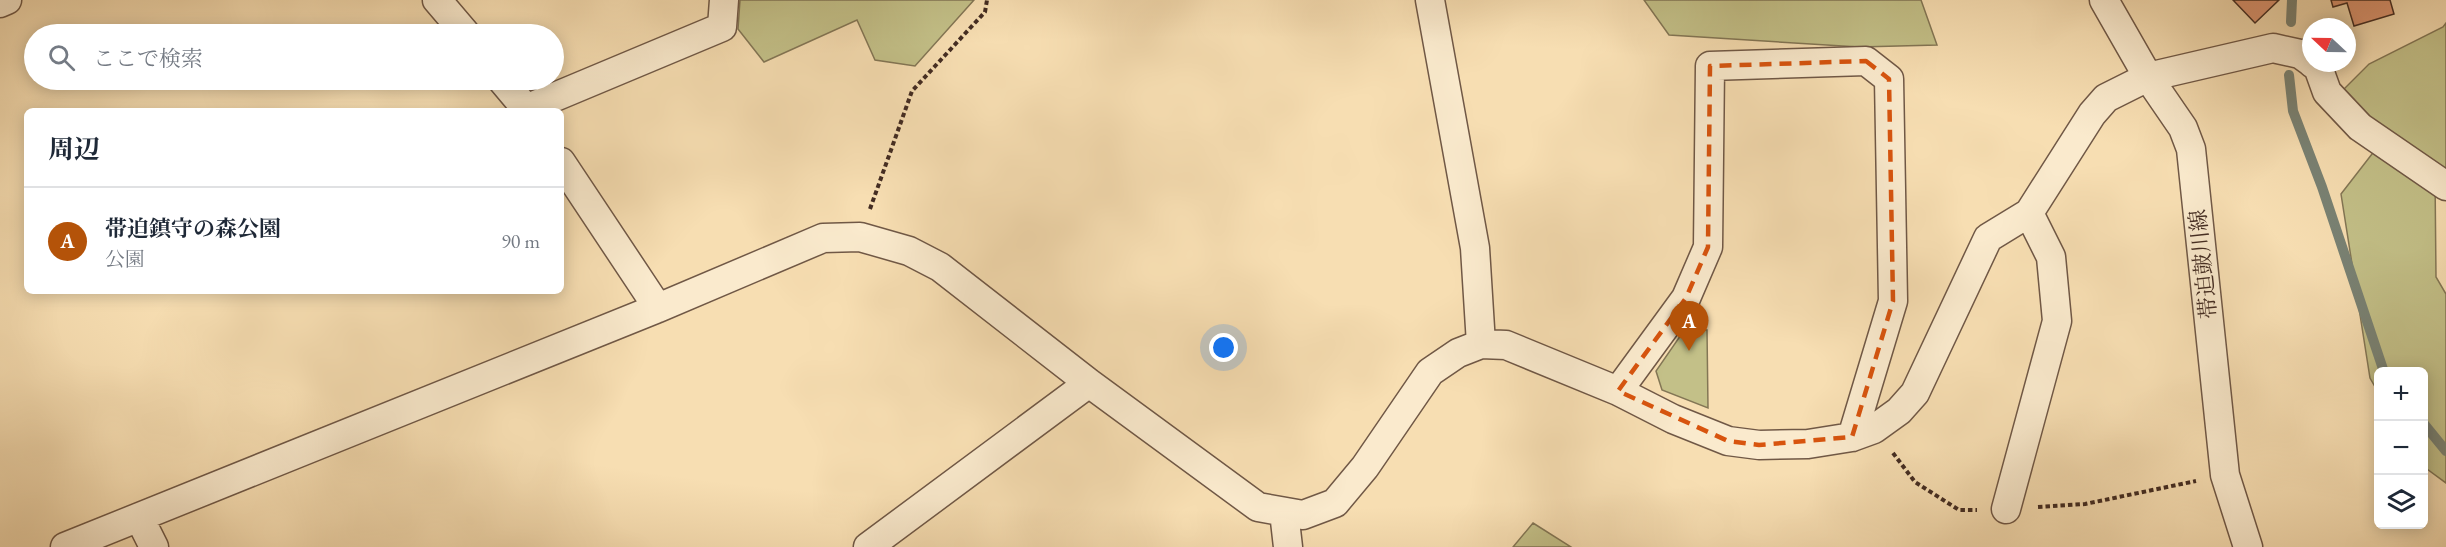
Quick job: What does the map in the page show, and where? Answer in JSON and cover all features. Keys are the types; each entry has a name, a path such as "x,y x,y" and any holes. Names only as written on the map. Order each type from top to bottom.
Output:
{"street":[{"path":"0,3 7,0"},
{"path":"437,0 457,24"},
{"path":"532,108 722,27 724,0"},
{"path":"1430,0 1475,249 1481,344"},
{"name":"帯迫皷川線","path":"2104,0 2148,77 2183,128 2191,149 2224,475 2248,547"},
{"path":"64,547 658,308 823,238 860,237 909,251 939,267 1089,383 1258,507 1284,513 1302,515 1335,503 1365,467 1430,372 1458,354 1481,344 1506,345 1618,391 1673,419 1728,441 1759,445 1808,444 1852,437 1874,429 1899,411 1915,393 1988,238 2029,213 2092,114 2106,98 2148,77 2273,48 2302,56"},
{"path":"1618,391 1686,298 1708,247 1710,66 1866,61 1889,79 1893,301 1852,437"},
{"path":"2319,72 2327,93 2360,127 2446,186"},
{"path":"510,90 525,108"},
{"path":"564,167 658,308"},
{"path":"2006,509 2057,321 2051,257 2029,213"},
{"path":"868,547 1089,383"},
{"path":"1284,513 1288,547"},
{"path":"139,517 154,547"}],"path":[{"path":"860,237 912,91 985,12 987,0"}],"highlighted area":[{"path":"1866,61 1889,79 1893,301 1852,437 1759,445 1728,441 1618,391 1686,298 1708,247 1710,66"}],"shaded area":[{"path":"740,0 974,0 915,66 875,60 857,20 764,62 738,29"},
{"path":"1644,0 1921,0 1937,45 1859,47 1669,35"},
{"path":"2446,23 2446,175 2435,175 2436,277 2446,294 2446,483 2428,470 2428,367 2374,367 2374,385 2370,378 2341,194 2379,145 2339,94 2369,64 2443,27"},
{"path":"1685,329 1707,330 1708,408 1662,390 1656,371"},
{"path":"1533,523 1571,547 1513,547"}],"building":[{"path":"2233,0 2279,0 2255,23"},
{"path":"2331,0 2390,0 2394,14 2356,25 2356,18 2352,18 2347,3 2333,7"}],"waterway":[{"path":"2291,22 2292,0"},
{"path":"2289,75 2293,111 2322,187 2382,367"},
{"path":"2428,429 2446,451"}],"place":[{"name":"帯迫鎮守の森公園","path":"1689,351"}]}
